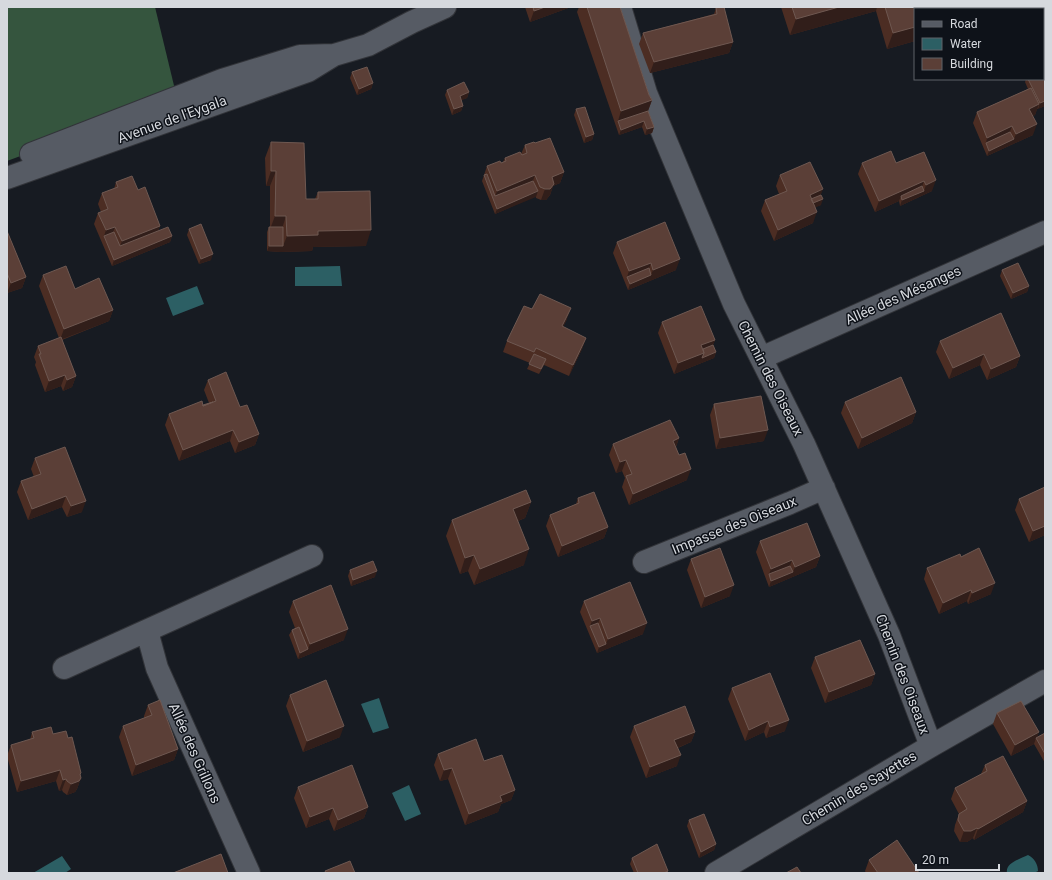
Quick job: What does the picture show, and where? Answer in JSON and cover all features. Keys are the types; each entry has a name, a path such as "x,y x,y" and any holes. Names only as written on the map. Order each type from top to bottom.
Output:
{"street":[{"name":"Avenue de l'Eygala","path":"7,163 222,80 300,56 334,55 368,45 445,7"},
{"name":"Chemin des Oiseaux","path":"620,7 646,93 734,304 804,444 824,488 889,635 931,746"},
{"name":"Avenue de l'Eygala","path":"7,178 308,71 334,55"},
{"name":"Allée des Mésanges","path":"761,358 1045,232"},
{"name":"Impasse des Oiseaux","path":"644,562 824,488"},
{"path":"64,668 312,556"},
{"name":"Allée des Grillons","path":"147,631 157,668 248,873"},
{"name":"Chemin des Sayettes","path":"716,873 931,746 1045,681"}],"green space":[{"path":"7,7 155,7 177,98 7,161"}],"water":[{"path":"340,266 342,286 295,286 295,267"},
{"path":"197,286 204,304 173,316 166,298"},
{"path":"379,698 389,728 373,733 361,704"},
{"path":"409,785 421,814 405,821 392,793"},
{"path":"1028,855 1035,862 1038,871 1034,873 1007,873 1008,867 1011,864"},
{"path":"62,856 71,869 65,873 33,873"}],"building":[{"path":"533,7 545,7 534,11"},
{"path":"587,7 620,7 649,95 652,100 621,111"},
{"path":"724,7 733,42 654,62 643,33 717,14 716,8"},
{"path":"792,7 839,7 796,19"},
{"path":"885,7 1029,7 914,8 914,27 893,33"},
{"path":"367,67 373,83 359,89 352,72"},
{"path":"1044,78 1045,80 1045,101 1040,103 1028,80 1044,80"},
{"path":"464,82 469,92 460,96 463,106 454,109 447,90"},
{"path":"1031,88 1039,104 1029,109 1037,124 1016,134 1012,126 987,138 977,112"},
{"path":"585,107 594,134 586,137 576,109"},
{"path":"648,111 654,127 647,129 644,121 621,130 618,121"},
{"path":"1010,132 1014,139 989,151 986,143"},
{"path":"550,138 564,172 552,177 554,184 550,189 540,187 535,175 497,191 487,166 500,161 501,163 506,161 505,158 520,152 522,155 527,153 525,145"},
{"path":"271,142 304,143 306,199 318,199 318,192 370,191 371,230 318,231 318,235 287,236 286,216 275,216 276,171 271,171"},
{"path":"891,151 896,163 924,152 936,180 926,185 924,181 879,201 862,163"},
{"path":"810,162 823,189 810,195 817,212 778,230 765,200 787,191 780,175"},
{"path":"487,174 495,196 533,181 538,191 497,209 484,175"},
{"path":"132,176 138,190 145,187 160,226 122,241 115,227 106,230 98,213 108,209 102,193 118,187 116,182"},
{"path":"922,186 924,191 902,200 901,196"},
{"path":"821,195 823,199 813,203 811,199"},
{"path":"665,222 680,259 653,270 651,263 629,271 617,242"},
{"path":"201,224 213,254 201,259 189,229"},
{"path":"168,227 172,236 114,260 104,236 114,232 120,246"},
{"path":"269,227 283,227 283,246 269,246"},
{"path":"7,231 26,277 11,283 7,273"},
{"path":"1018,263 1029,286 1013,293 1002,270"},
{"path":"66,266 75,289 99,278 113,310 64,329 43,275"},
{"path":"649,268 651,275 630,284 627,277"},
{"path":"540,294 571,308 562,326 586,338 573,365 536,348 534,352 507,341 524,306 532,309"},
{"path":"701,306 715,340 701,345 704,353 678,363 662,322"},
{"path":"1001,313 1020,356 991,369 984,354 953,368 940,341"},
{"path":"61,337 76,376 67,380 65,375 49,381 39,354 41,354 38,346"},
{"path":"713,345 716,352 702,358 704,353 703,349"},
{"path":"534,354 546,359 541,369 529,364"},
{"path":"226,372 240,407 247,405 259,434 239,442 233,430 183,450 169,414 202,401 203,406 216,401 208,380"},
{"path":"901,377 916,412 862,438 845,402"},
{"path":"761,396 768,430 720,438 714,404"},
{"path":"670,420 679,438 673,441 679,455 685,453 691,469 633,494 626,476 632,474 626,460 620,462 613,444"},
{"path":"65,447 86,501 71,506 66,496 32,509 21,481 41,474 35,458"},
{"path":"1045,487 1045,526 1033,531 1019,499"},
{"path":"526,490 531,502 513,509 529,549 480,569 474,555 465,558 452,520"},
{"path":"594,492 608,527 562,546 550,515 579,503 578,498"},
{"path":"807,523 820,556 795,567 792,560 771,569 760,541"},
{"path":"720,548 734,585 705,597 691,559"},
{"path":"979,548 995,583 972,593 971,590 943,603 927,568 960,554 961,557"},
{"path":"373,561 377,571 353,580 350,570"},
{"path":"790,566 793,572 771,581 769,574"},
{"path":"630,582 647,623 608,639 600,618 592,621 584,601"},
{"path":"331,585 348,629 310,644 293,601"},
{"path":"598,623 606,644 599,647 590,626"},
{"path":"299,627 308,649 300,653 292,630"},
{"path":"860,640 875,674 829,692 815,657"},
{"path":"770,673 789,720 770,727 768,721 749,730 732,688"},
{"path":"326,680 344,726 307,741 290,695"},
{"path":"160,700 178,749 136,765 123,726 152,715 148,705"},
{"path":"1021,701 1039,732 1015,745 997,713"},
{"path":"685,706 695,732 674,740 681,755 650,767 634,726"},
{"path":"51,727 53,734 66,731 68,738 72,737 81,778 79,781 71,784 66,779 63,780 60,770 21,781 11,745 34,738 32,732"},
{"path":"1045,733 1045,754 1036,738"},
{"path":"476,739 484,761 502,755 515,790 500,796 502,801 469,814 452,768 444,770 438,754"},
{"path":"1003,756 1027,801 978,829 964,831 958,820 959,814 967,809 955,788 987,771 985,765"},
{"path":"352,765 368,807 338,820 333,808 310,817 298,787"},
{"path":"704,814 716,844 701,852 689,820"},
{"path":"897,840 919,873 878,873 869,860"},
{"path":"657,844 668,871 664,873 638,873 632,858"},
{"path":"221,854 228,873 173,873"},
{"path":"350,861 355,873 326,873 325,871"},
{"path":"797,867 801,873 786,873"}]}
